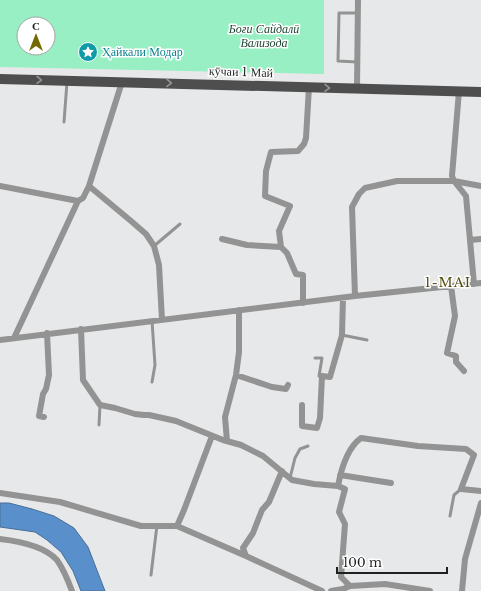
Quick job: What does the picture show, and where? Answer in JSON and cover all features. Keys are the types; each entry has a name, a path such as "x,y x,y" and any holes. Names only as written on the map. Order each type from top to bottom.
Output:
{"main road":[{"name":"кӯчаи 1 Май","path":"0,79 481,92"}],"street":[{"path":"357,88 358,0"},
{"path":"14,338 78,201 83,198 122,82"},
{"path":"303,303 303,275 296,274 287,253 281,247 279,231 290,206 265,196 266,171 271,152 298,151 304,144 306,138 309,87"},
{"path":"459,91 452,176 454,181 466,196 474,284"},
{"path":"355,296 352,207 358,194 365,188 397,181 454,181 481,186"},
{"path":"88,186 146,234 154,246 159,265 162,320"},
{"path":"0,187 78,201"},
{"path":"222,239 247,245 281,247"},
{"path":"470,240 481,239"},
{"path":"0,340 355,296 481,283"},
{"path":"451,286 455,316 447,353 456,356 456,362 464,371"},
{"path":"302,405 302,426 317,428 320,418 322,376 330,377 342,335 343,298"},
{"path":"227,441 225,417 236,375 239,352 239,310"},
{"path":"81,329 84,380 100,405 135,414 149,415 176,421 212,436 241,445 263,456 292,480 338,486 345,489 339,512 345,524 341,577 350,586"},
{"path":"44,417 38,416 49,375 47,333"},
{"path":"236,375 272,387 286,389 288,385"},
{"path":"177,526 212,436"},
{"path":"338,486 342,466 355,442 361,438 418,446 466,449 474,455 461,489 481,491"},
{"path":"246,556 243,548 253,533 262,510 269,502 282,471"},
{"path":"340,475 391,483"},
{"path":"0,493 60,502 141,526 177,526 322,591"},
{"path":"462,591 465,559 481,503"},
{"path":"0,539 18,540 43,550 57,560 72,591"},
{"path":"331,591 341,590 350,586 385,584 430,591"}],"lane":[{"path":"357,62 338,62 338,55 339,13 358,13"},
{"path":"64,122 67,81"},
{"path":"154,246 180,224"},
{"path":"152,321 155,365 152,382"},
{"path":"342,335 367,340"},
{"path":"315,358 322,358 319,376 322,376"},
{"path":"99,426 100,405"},
{"path":"290,478 295,458 300,449 308,446"},
{"path":"450,516 454,495 461,489"},
{"path":"151,575 157,526"}],"green space":[{"name":"Боғи Сайдалӣ Вализода","path":"0,0 324,0 324,74 0,67"}],"water":[{"path":"0,503 9,503 54,516 74,528 88,547 105,591 81,591 73,571 61,552 35,532 0,527"}],"place":[{"name":"Ҳайкали Модар","path":"88,52"}],"district":[{"name":"1-MAI","path":"448,282"}]}
